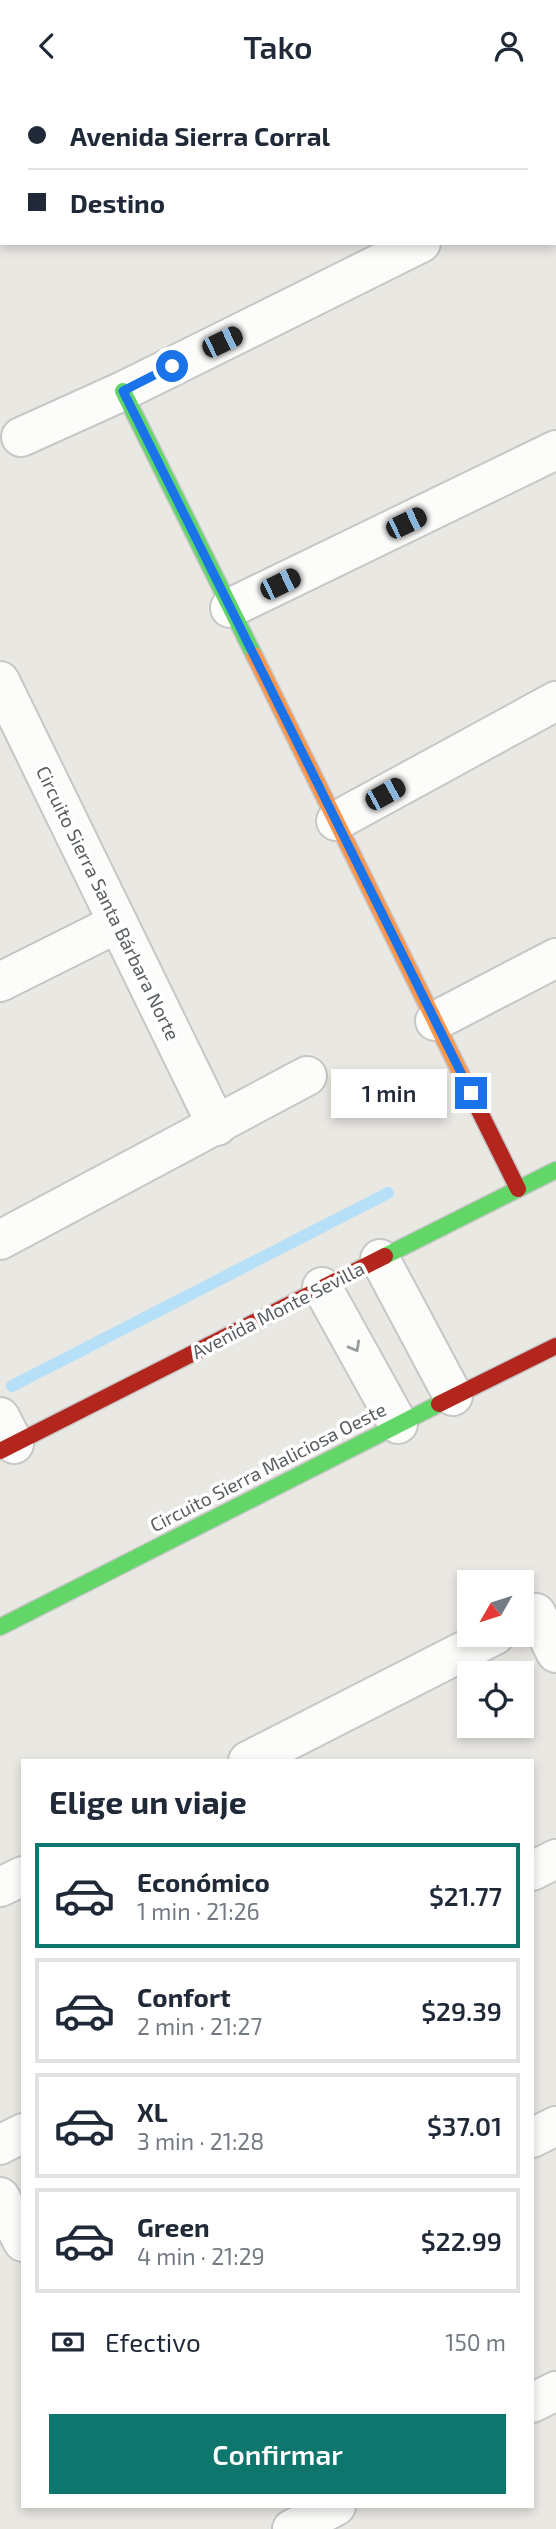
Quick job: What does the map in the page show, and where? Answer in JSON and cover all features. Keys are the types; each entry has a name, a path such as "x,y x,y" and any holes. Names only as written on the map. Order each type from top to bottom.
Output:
{"street":[{"path":"21,437 123,391 417,245"},
{"path":"123,391 518,1189"},
{"path":"230,608 556,450"},
{"path":"336,821 556,701"},
{"name":"Circuito Sierra Santa Bárbara Norte","path":"5,705 118,923 217,1126"},
{"path":"0,982 118,923"},
{"path":"435,1021 556,958"},
{"path":"0,1240 307,1076"},
{"name":"Avenida Monte Sevilla","path":"5,1437 323,1287 556,1170"},
{"path":"380,1259 453,1396"},
{"path":"323,1287 398,1424"},
{"name":"Circuito Sierra Maliciosa Oeste","path":"0,1627 556,1346"},
{"path":"538,1613 556,1653"},
{"path":"252,1759 471,1647"},
{"path":"534,1870 556,1859"},
{"path":"0,1887 21,1877"},
{"path":"534,2137 556,2126"},
{"path":"0,2145 21,2134"},
{"path":"0,2197 21,2238"},
{"path":"534,2402 556,2391"},
{"path":"292,2529 332,2508"}],"waterway":[{"path":"12,1386 388,1193"}],"traffic: fast":[{"path":"123,391 254,655"},
{"path":"385,1256 556,1170"},
{"path":"0,1627 439,1404"}],"traffic: slow":[{"path":"254,655 467,1086"}],"traffic: jam":[{"path":"467,1086 518,1189"},
{"path":"0,1451 385,1256"},
{"path":"439,1404 556,1346"}],"route":[{"path":"172,366 123,391 471,1093"}]}
